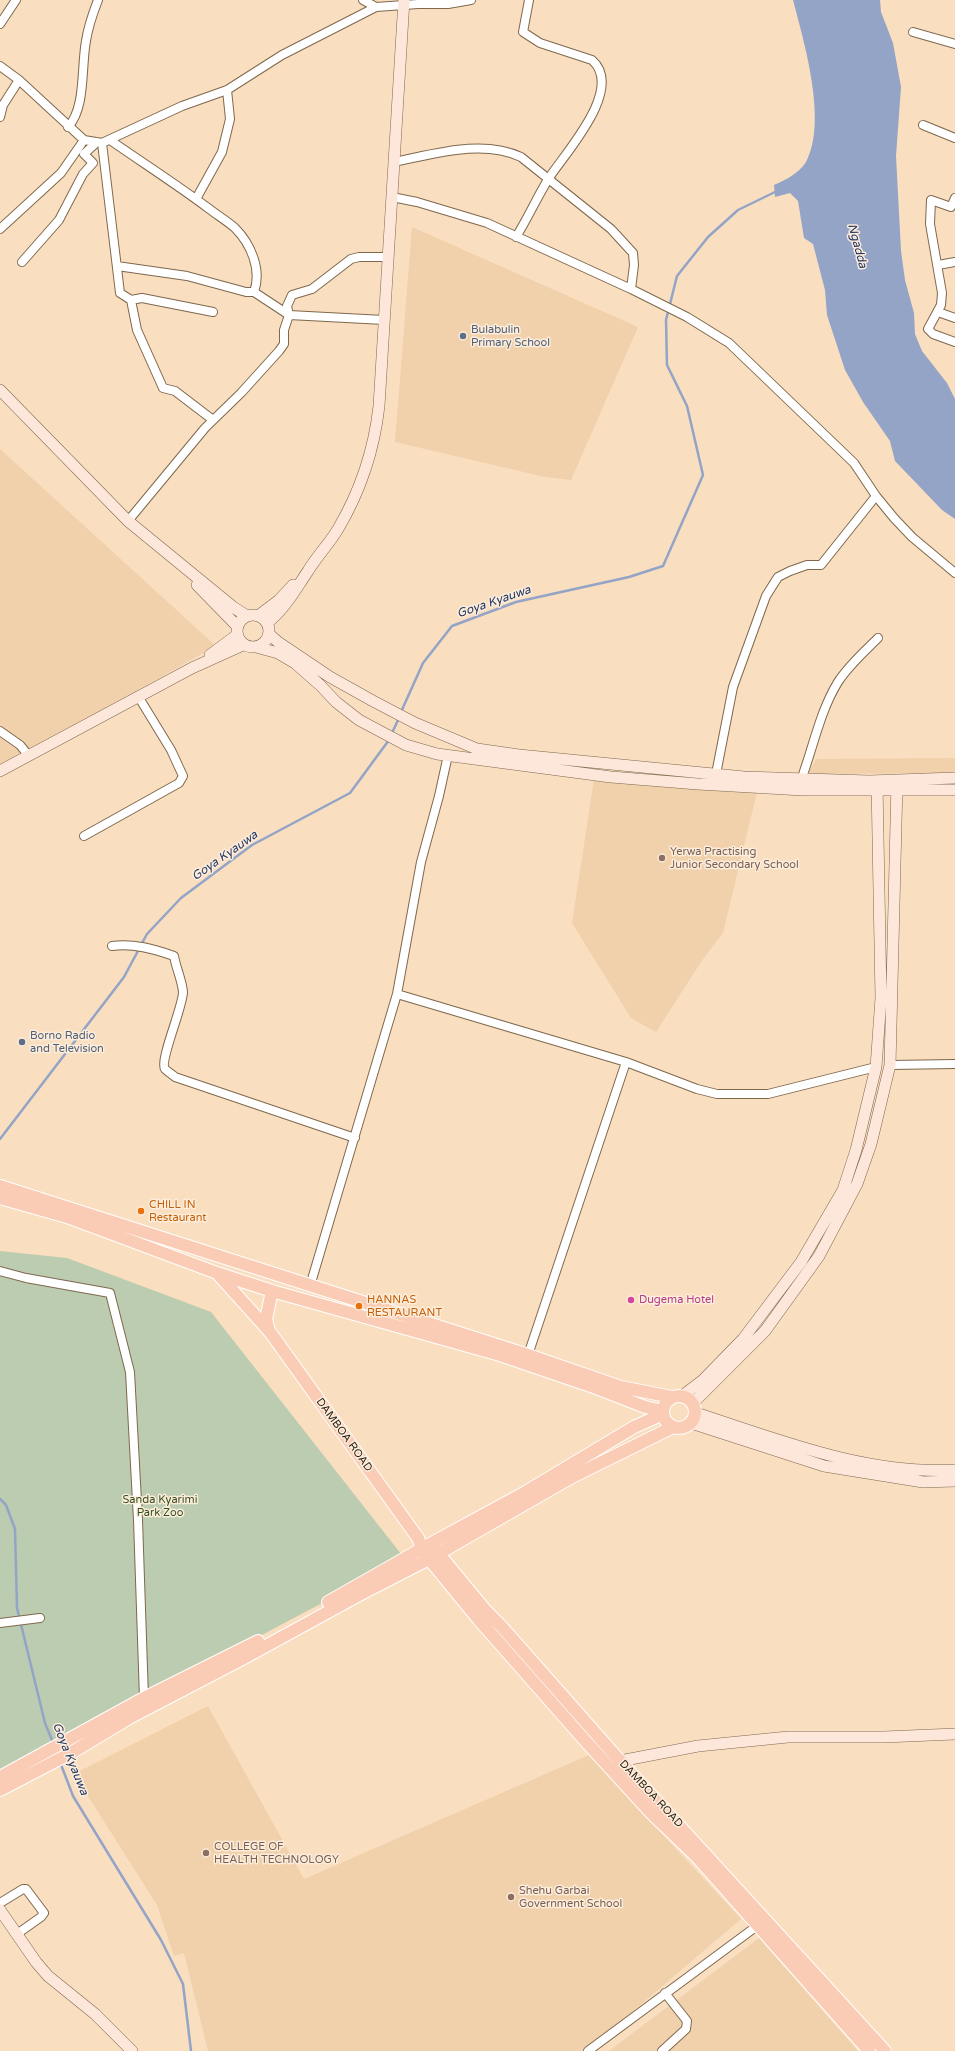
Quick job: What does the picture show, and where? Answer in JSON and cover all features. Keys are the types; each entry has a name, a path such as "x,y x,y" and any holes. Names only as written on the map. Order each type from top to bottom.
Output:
{"main road":[{"path":"0,771 192,668 239,636 241,620 260,622 278,614 292,597 308,570 337,529 360,487 370,460 376,434 379,406 404,3"},
{"path":"0,390 128,520 183,567 233,607 260,622 278,642 330,677 415,723 477,749 519,755 716,774 877,785"},
{"path":"183,567 239,636 250,647 256,647 278,654 295,663 320,685 336,702 358,720 406,745 448,755 626,778 803,790 897,784 955,778"},
{"path":"256,647 264,642 260,622"},
{"path":"897,784 955,790"},
{"path":"0,1777 20,1773 71,1753 129,1718 434,1556 572,1477 673,1427 685,1427 693,1413 765,1331 819,1256 856,1184 871,1144 890,1065 897,784"},
{"path":"673,1427 665,1420 663,1413 667,1401 703,1380 743,1339 801,1262 843,1190 856,1150 876,1067 881,998 877,785"},
{"path":"0,1186 8,1197 218,1273 272,1291 500,1355 663,1413"},
{"path":"8,1197 310,1286 621,1386 691,1400 693,1413"},
{"name":"DAMBOA ROAD","path":"218,1273 270,1332 479,1620 616,1765 652,1814 697,1857 885,2051"},
{"name":"DAMBOA ROAD","path":"270,1332 266,1319 272,1291"},
{"path":"632,1403 638,1410 638,1418 634,1427"},
{"path":"0,1790 20,1773 64,1742 144,1698 271,1634 423,1544 524,1493 634,1427 663,1413"},
{"path":"693,1413 836,1457 909,1469 955,1470"},
{"path":"693,1413 824,1466 923,1482 955,1481"},
{"path":"616,1765 698,1746 788,1737 884,1737 955,1734"},
{"path":"0,1910 48,1976 95,2014 124,2041 132,2051"},
{"name":"DAMBOA ROAD","path":"761,1923 869,2051"}],"street":[{"path":"0,24 16,0"},
{"path":"68,127 74,120 80,97 86,41 98,0"},
{"path":"363,0 376,7"},
{"path":"22,262 59,220 83,174 93,163 84,154 103,142 182,106 227,90 282,55 376,7 404,3 448,4 470,0"},
{"path":"516,237 548,179 587,126 600,95 600,77 597,65 592,60 540,43 523,32 529,0"},
{"path":"913,32 955,44"},
{"path":"0,66 18,80 84,140 103,142 196,199 235,229 251,252 257,269 254,292"},
{"path":"0,117 2,105 18,80"},
{"path":"196,199 222,152 230,119 227,90"},
{"path":"923,125 955,138"},
{"path":"0,229 61,173 84,140"},
{"path":"103,142 117,266 117,280 120,292 131,300 137,330 163,388 175,391 213,420"},
{"path":"394,162 459,149 508,151 521,157 611,229 633,253 634,265 631,289"},
{"path":"392,197 418,202 487,223 644,295 687,317 729,343 827,435 854,463 876,496 912,537 955,573"},
{"path":"955,198 951,207 931,200 930,224 938,265 942,305 928,329 933,334 955,342"},
{"path":"128,520 213,420 241,393 284,344 284,330 289,315 287,306 292,295 312,289 351,259 359,257 388,257"},
{"path":"938,265 955,262"},
{"path":"117,266 187,276 246,292 254,292 289,315 384,320"},
{"path":"131,300 142,298 213,312"},
{"path":"938,312 955,318"},
{"path":"716,774 733,687 766,596 778,578 784,574 807,565 821,565 876,496"},
{"path":"801,780 826,705 833,691 840,680 878,638"},
{"path":"84,836 179,783 182,779 183,776 171,750 138,696"},
{"path":"0,731 20,745 29,756"},
{"path":"310,1286 397,994 422,862 448,755"},
{"path":"112,946 123,944 157,950 174,956 183,993 179,1013 167,1049 164,1065 166,1070 176,1077 355,1138"},
{"path":"397,994 626,1062 697,1089 717,1094 768,1094 876,1067"},
{"path":"528,1355 626,1062"},
{"path":"890,1065 955,1064"},
{"path":"0,1272 110,1293 130,1372 138,1520 144,1698"},
{"path":"0,1623 37,1618"},
{"path":"0,1903 23,1889 26,1889 44,1913 44,1915 17,1934"},
{"path":"588,2051 761,1923"},
{"path":"662,2051 686,2029 687,2021 665,1993"}],"shaded area":[{"path":"412,227 638,327 571,480 545,477 395,442"},
{"path":"0,449 216,646 0,767"},
{"path":"955,758 955,773 808,774 816,759"},
{"name":"Yerwa Practising Junior Secondary School","path":"594,779 757,792 723,933 703,959 656,1032 631,1018 572,923"},
{"name":"Shehu Garbai Government School","path":"208,1706 304,1879 589,1755 741,1919 618,2024 581,2051 208,2051 184,1953 174,1956 157,1905 74,1774"},
{"path":"759,1938 858,2051 609,2051"}],"green space":[{"name":"Sanda Kyarimi Park Zoo","path":"0,1251 67,1258 211,1312 405,1559 0,1774"}],"water":[{"name":"Ngadda","path":"793,0 880,0 881,12 893,43 901,87 896,156 901,251 905,280 914,313 915,334 922,351 947,383 955,399 955,519 942,510 895,461 890,441 863,402 845,370 827,315 825,290 813,244 804,238 798,201 790,193 775,197 774,185 792,176 800,170 806,162 812,145 815,126 812,82 808,59"}],"waterway":[{"name":"Goya Kyauwa","path":"401,712 423,663 452,626 516,602 629,577 663,566 703,475 687,406 667,365 666,320 677,276 708,237 738,210 777,191"},
{"name":"Goya Kyauwa","path":"392,733 399,718"},
{"name":"Goya Kyauwa","path":"141,945 147,934 181,898 252,845 350,793 389,740"},
{"name":"Goya Kyauwa","path":"0,1139 124,977 139,949"},
{"name":"Goya Kyauwa","path":"0,1499 6,1505 15,1529 17,1608 45,1723 54,1745"},
{"name":"Goya Kyauwa","path":"60,1762 73,1796 161,1940 183,1984 191,2051"}],"place":[{"name":"Bulabulin Primary School","path":"463,336"},
{"name":"Yerwa Practising Junior Secondary School","path":"662,858"},
{"name":"Borno Radio and Television","path":"22,1042"},
{"name":"CHILL IN Restaurant","path":"141,1211"},
{"name":"Dugema Hotel","path":"631,1300"},
{"name":"HANNAS RESTAURANT","path":"359,1306"},
{"name":"COLLEGE OF HEALTH TECHNOLOGY","path":"206,1853"},
{"name":"Shehu Garbai Government School","path":"511,1897"}]}
